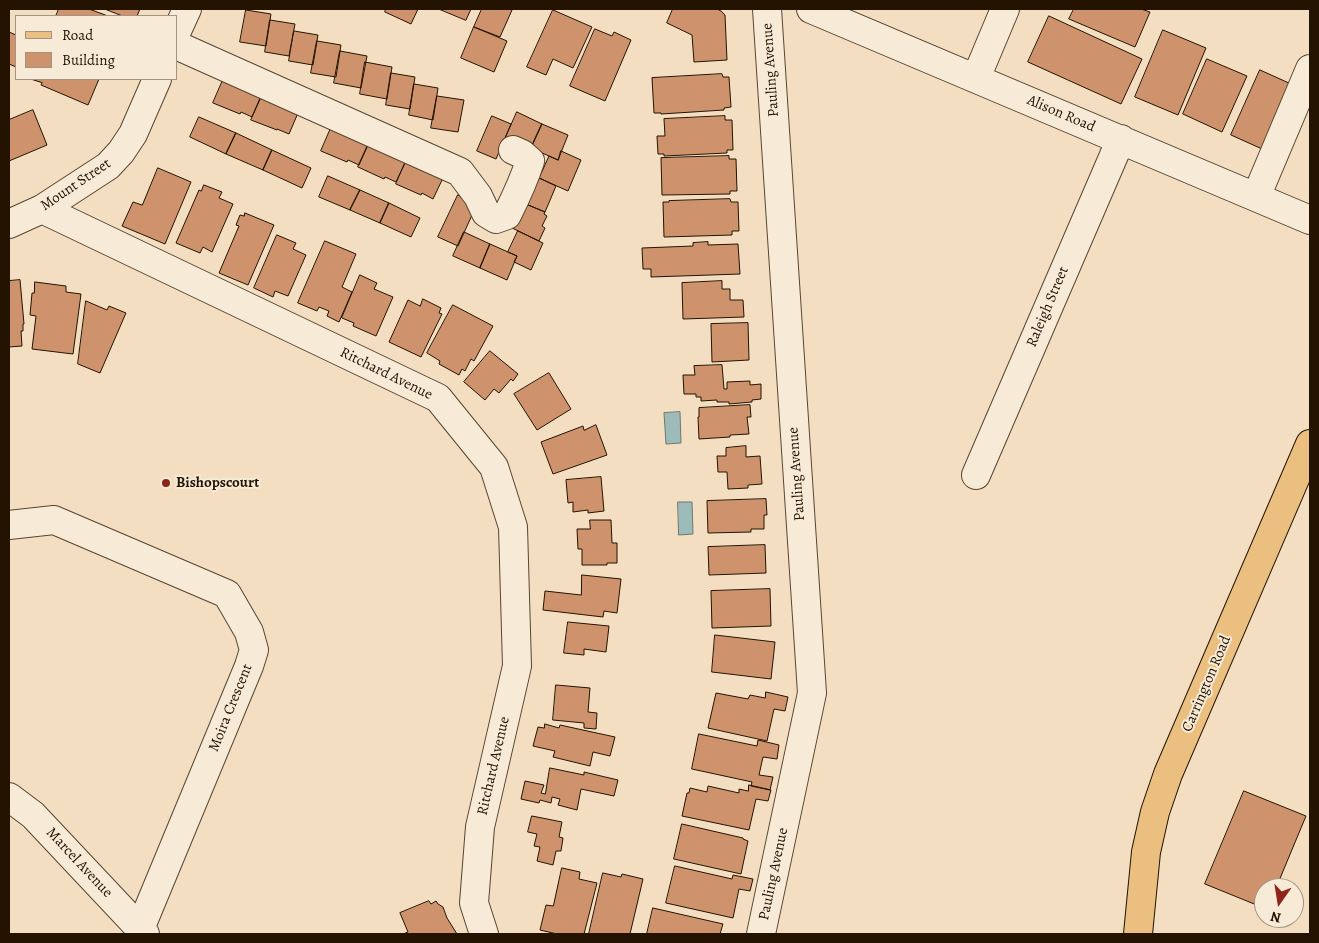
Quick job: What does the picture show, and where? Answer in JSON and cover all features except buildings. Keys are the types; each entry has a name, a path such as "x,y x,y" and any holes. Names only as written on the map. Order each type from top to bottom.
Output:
{"main road":[{"name":"Carrington Road","path":"1138,934 1146,852 1155,812 1168,774 1310,444"}],"street":[{"path":"178,29 187,9"},
{"name":"Pauling Avenue","path":"762,934 812,693 767,9"},
{"name":"Alison Road","path":"811,9 1310,220"},
{"path":"976,78 1005,9"},
{"path":"178,46 460,172 478,196 486,213 496,219 507,215 518,195 530,161 522,154 513,150"},
{"path":"1256,197 1310,69"},
{"name":"Mount Street","path":"9,224 42,209 108,166 121,152 133,134 157,80"},
{"name":"Raleigh Street","path":"976,474 1121,139"},
{"name":"Ritchard Avenue","path":"42,209 438,398 494,467 513,527 517,666 480,827 474,903 484,934"},
{"name":"Moira Crescent","path":"9,525 54,520 227,594 249,632 254,650 142,932"},
{"name":"Marcel Avenue","path":"9,797 33,815 142,932"}],"water":[{"path":"680,412 681,443 666,444 664,413"},
{"path":"678,502 692,502 693,534 679,535"}],"place":[{"name":"Bishopscourt","path":"166,483"}]}
